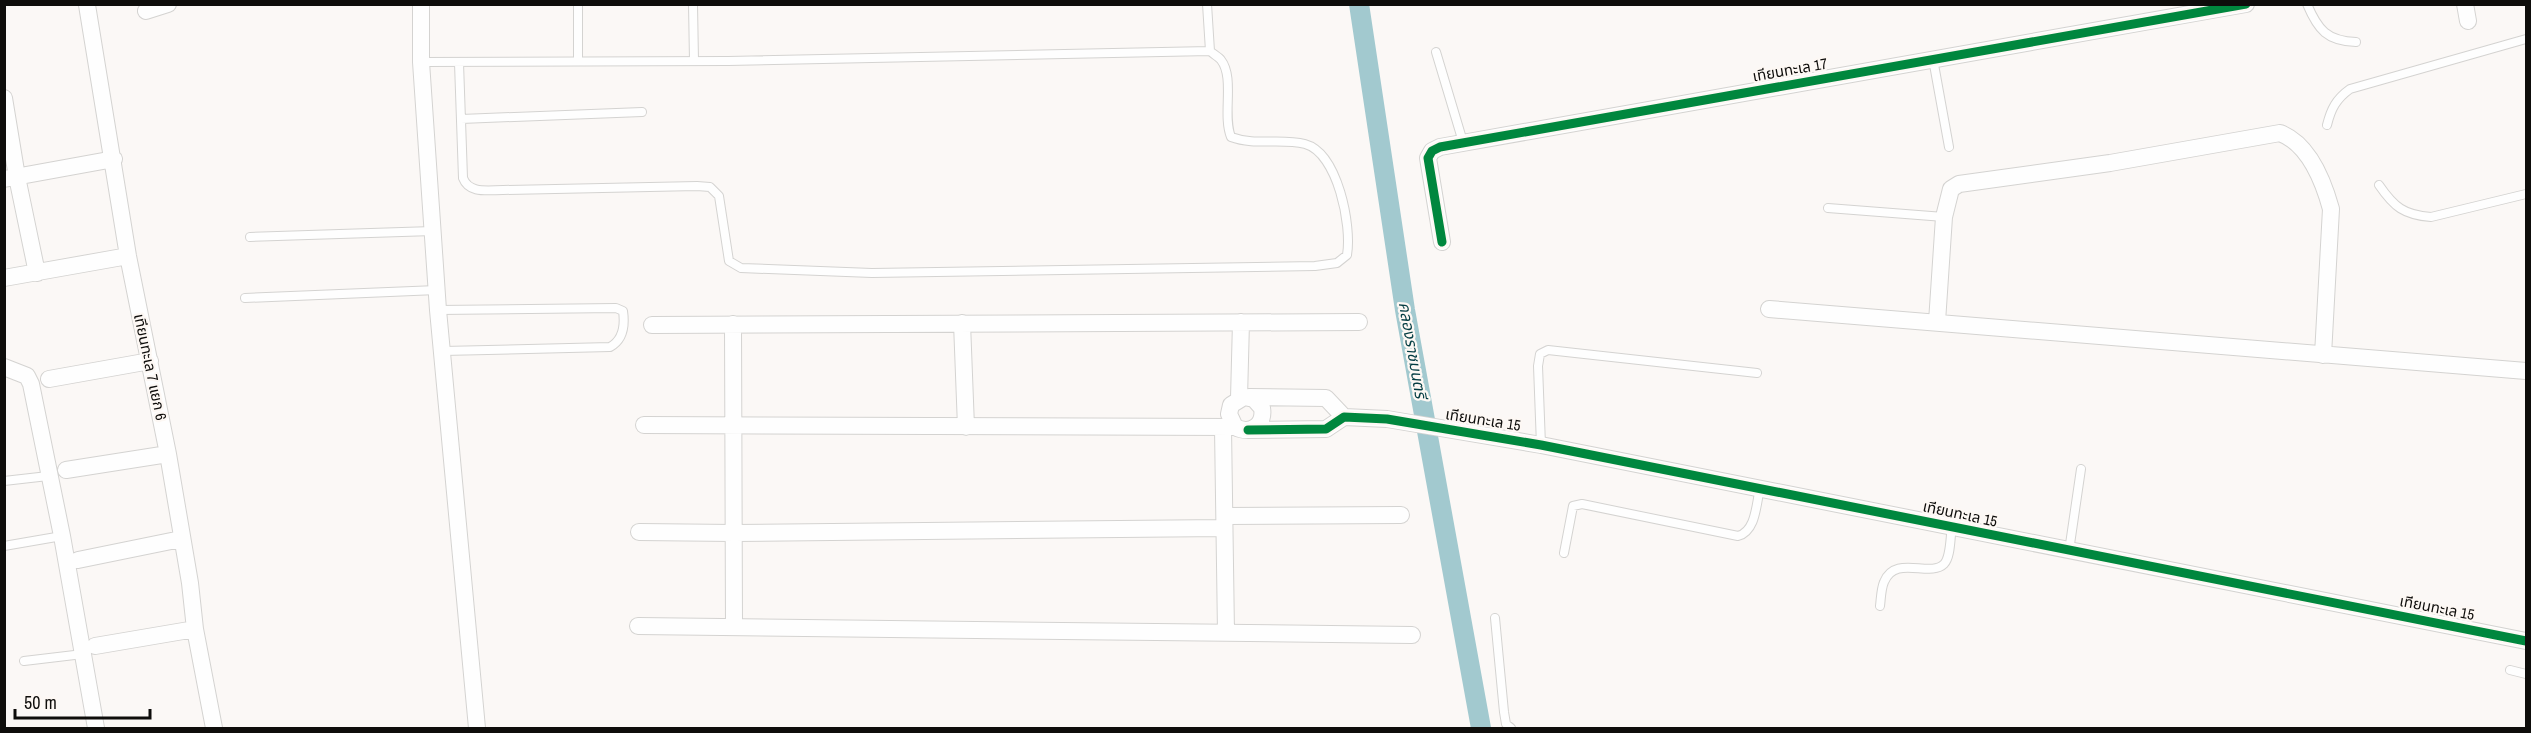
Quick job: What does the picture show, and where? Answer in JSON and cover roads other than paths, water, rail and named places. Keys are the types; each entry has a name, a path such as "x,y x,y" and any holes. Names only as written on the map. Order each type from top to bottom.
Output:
{"street":[{"path":"146,11 168,4"},
{"path":"421,4 421,62 438,310 477,729"},
{"name":"เทียนทะเล 17","path":"1442,242 1428,158 1432,151 1440,147 1558,128 2246,4"},
{"name":"เทียนทะเล 7 แยก 6","path":"87,5 114,159 128,256 168,454 190,583 210,728"},
{"path":"4,98 11,178 36,273"},
{"path":"1937,322 1944,217 1951,189 1959,184 2110,163 2280,133 2292,137 2302,148 2326,191 2331,209 2323,355"},
{"path":"11,178 114,159"},
{"path":"4,278 128,256"},
{"path":"1769,309 2526,371"},
{"path":"652,324 1359,321"},
{"path":"1240,322 1244,397"},
{"path":"962,323 966,428"},
{"path":"733,324 734,627"},
{"path":"48,379 150,361"},
{"path":"4,367 27,376 30,381 48,476 89,650 96,729"},
{"path":"1236,429 1259,425 1263,414 1259,403 1244,397"},
{"path":"644,425 966,428 1236,429 1326,429 1344,417 1326,398 1244,397 1229,409 1230,419 1236,429 1224,522 1226,633"},
{"name":"เทียนทะเล 15","path":"1344,417 1387,419 1541,445 2526,641"},
{"path":"66,470 168,454"},
{"path":"639,532 734,533 1224,522 1401,515"},
{"path":"78,560 182,539"},
{"path":"638,626 1412,635"},
{"path":"89,650 195,629"}],"lane":[{"path":"578,4 578,60"},
{"path":"693,4 694,61"},
{"path":"1207,4 1210,51"},
{"path":"2307,4 2320,30 2326,35 2343,42 2356,42"},
{"path":"2327,125 2330,112 2339,97 2350,89 2526,39"},
{"path":"421,62 694,61 1210,51 1221,60 1226,71 1227,127 1231,137 1241,141 1305,144 1319,150 1338,186 1346,219 1349,244 1347,255 1337,263 1315,266 872,273 741,268 729,261 719,196 710,187 475,189 467,186 463,178 459,63"},
{"path":"1436,52 1463,142"},
{"path":"1933,59 1949,147"},
{"path":"461,119 642,112"},
{"path":"2379,185 2391,202 2415,216 2431,217 2526,194"},
{"path":"1828,208 1944,217"},
{"path":"250,237 433,231"},
{"path":"245,297 437,290"},
{"path":"438,310 616,308 623,311 621,337 610,347 442,351"},
{"path":"1541,445 1538,366 1540,354 1548,350 1757,373"},
{"path":"2069,551 2081,469"},
{"path":"4,481 48,476"},
{"path":"1564,553 1573,506 1581,504 1738,536 1746,534 1751,527 1760,488"},
{"path":"1880,606 1883,583 1893,571 1909,567 1943,566 1947,559 1952,527"},
{"path":"4,546 62,536"},
{"path":"1496,618 1504,712 1506,724 1511,729"},
{"path":"24,661 89,650"},
{"path":"2510,670 2526,674"}],"waterway":[{"name":"คลองราชมนตรี","path":"1359,4 1405,310 1481,728"}]}
